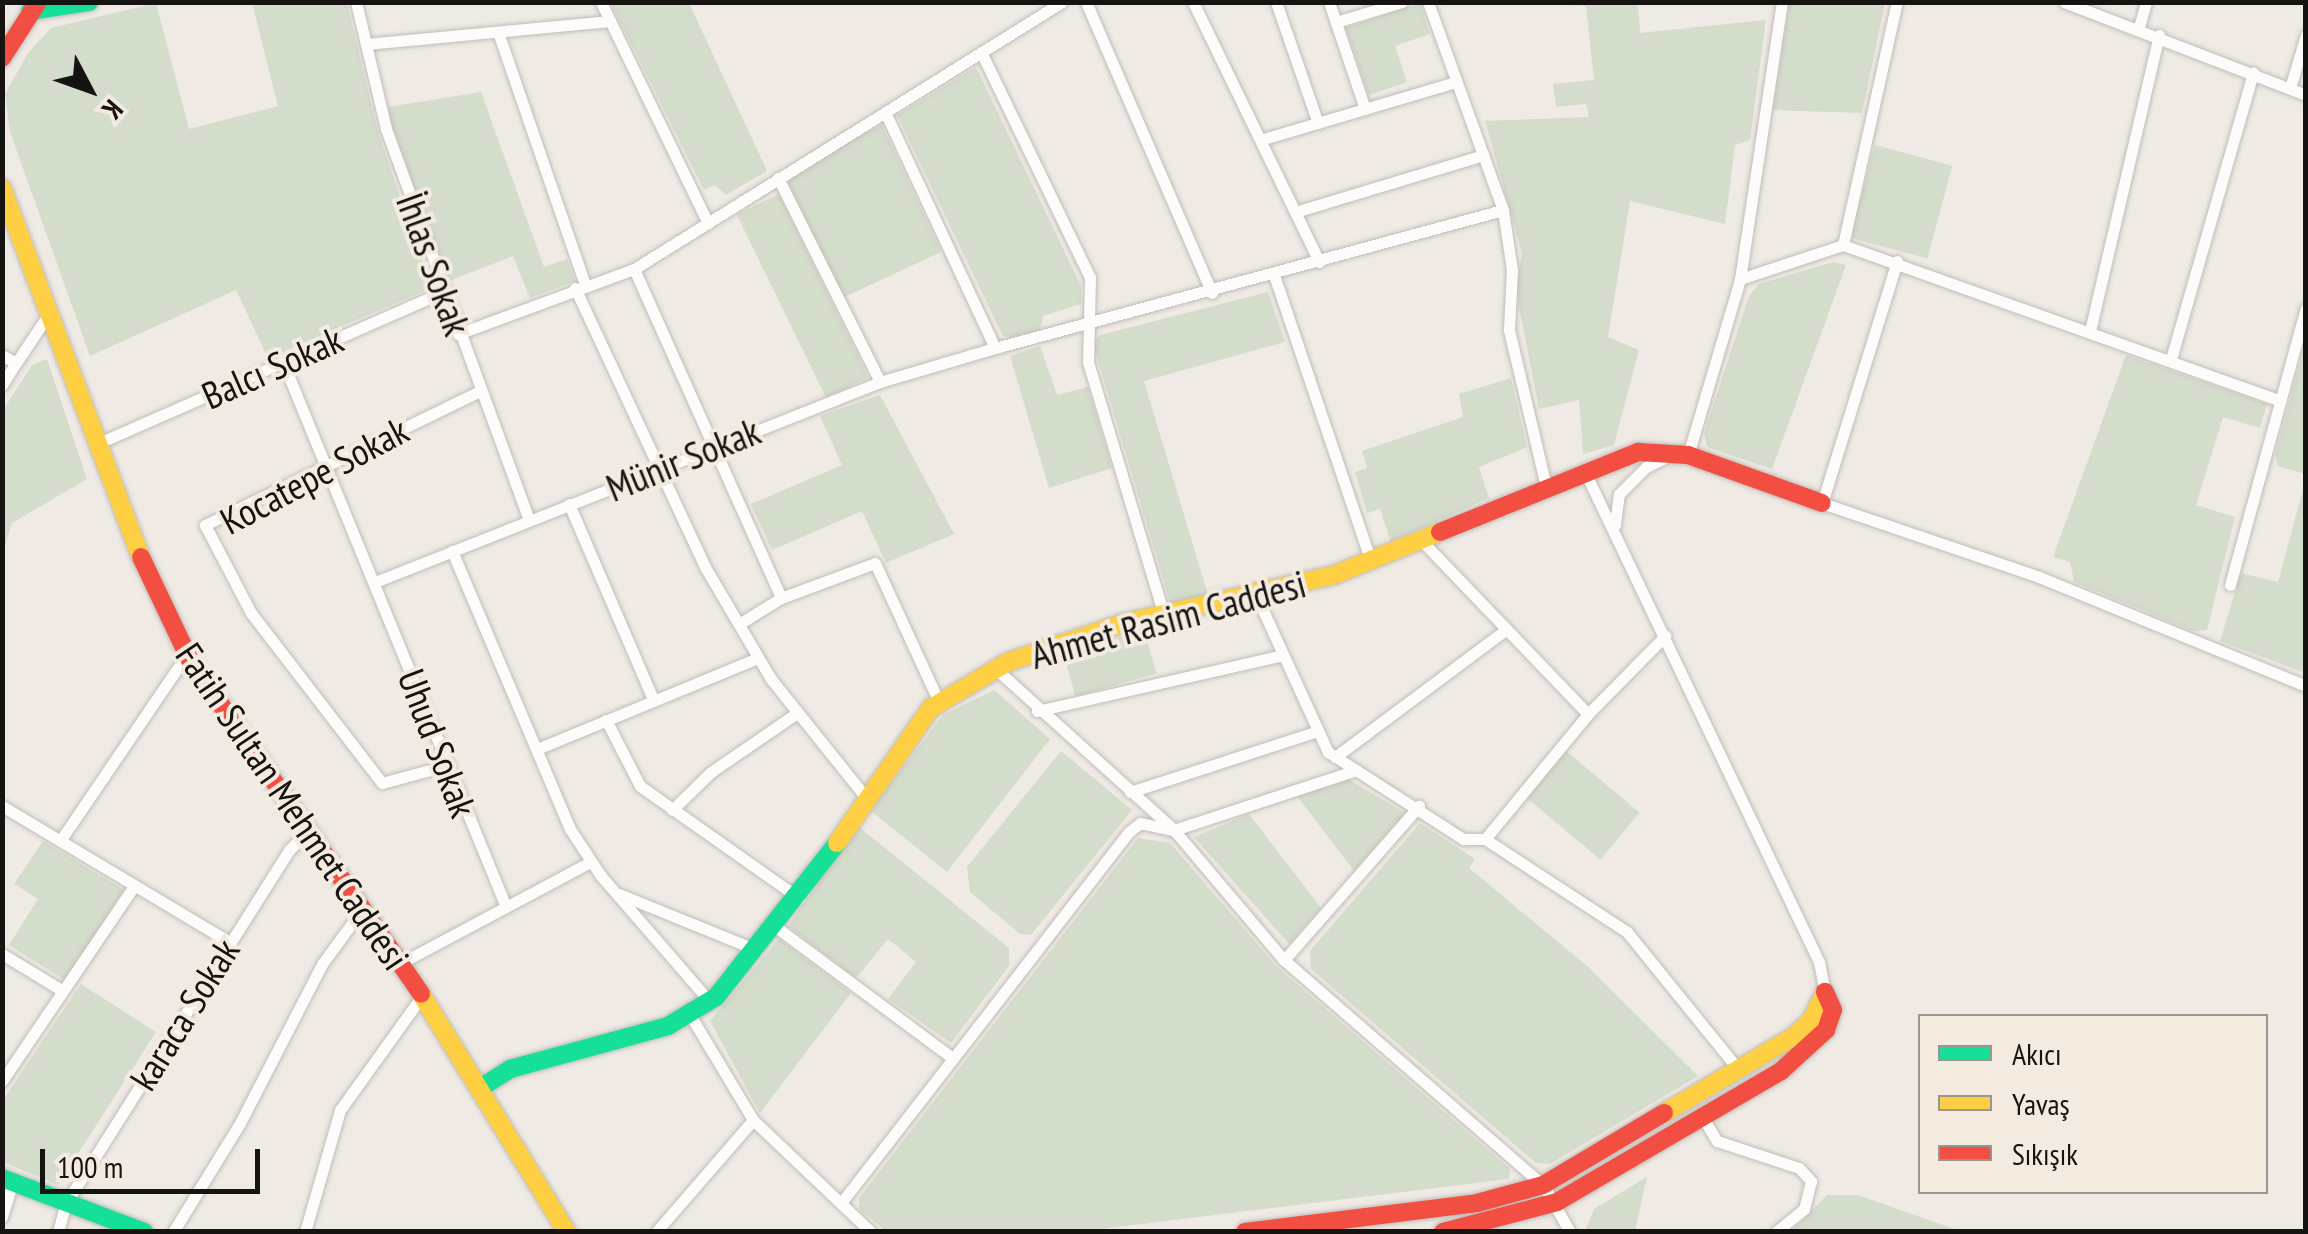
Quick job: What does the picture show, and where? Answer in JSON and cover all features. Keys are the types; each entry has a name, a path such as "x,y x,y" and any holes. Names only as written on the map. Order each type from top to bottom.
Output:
{"street":[{"path":"2,30 34,7 89,2"},
{"name":"İhlas Sokak","path":"356,2 386,128 442,292 529,520"},
{"path":"601,2 708,222"},
{"path":"458,334 634,269 1062,2"},
{"path":"1086,2 1212,293"},
{"path":"1194,2 1319,262"},
{"path":"1276,2 1318,123"},
{"path":"1329,2 1365,109"},
{"path":"1336,22 1402,2"},
{"path":"1428,2 1502,210 1512,270 1510,330 1546,487"},
{"path":"1614,525 1619,494 1646,466 1681,454 1740,279 1782,2"},
{"path":"1843,244 1897,2"},
{"path":"2064,2 2140,27 2306,95"},
{"path":"2140,27 2146,2"},
{"path":"2,58 34,7"},
{"path":"366,44 610,21"},
{"path":"498,32 580,286 659,468 758,658 867,799"},
{"path":"2090,331 2159,35"},
{"path":"2290,88 2306,35"},
{"path":"981,52 1090,278 1088,362 1164,616"},
{"path":"2171,358 2253,73"},
{"path":"1260,140 1456,82"},
{"path":"885,112 995,348"},
{"path":"1295,212 1484,156"},
{"path":"778,178 880,382"},
{"name":"Fatih Sultan Mehmet Caddesi","path":"3,189 140,554 187,654 422,996 567,1232"},
{"name":"Münir Sokak","path":"374,582 880,382 995,348 1088,328 1502,210"},
{"path":"1740,279 1843,244 2171,358 2280,401"},
{"path":"1898,261 1822,503 2039,576 2306,686"},
{"path":"634,269 781,598"},
{"path":"1274,275 1372,561"},
{"name":"Balcı Sokak","path":"101,442 442,292"},
{"path":"2230,585 2306,308"},
{"path":"2,385 50,312"},
{"path":"2,354 16,363"},
{"path":"283,362 374,582"},
{"name":"Kocatepe Sokak","path":"445,766 382,783 251,613 206,524 480,391"},
{"name":"Ahmet Rasim Caddesi","path":"480,1088 510,1069 690,1015 710,1002 799,898 939,702 996,668 1067,640 1256,595 1372,561 1584,470 1638,452 1681,454 1822,503"},
{"path":"1444,1232 1504,1221 1557,1202 1704,1118 1811,1050 1832,1017 1819,962 1614,525 1584,470"},
{"path":"569,504 653,699"},
{"path":"1420,540 1588,714"},
{"path":"452,551 536,749 590,862 710,1002"},
{"path":"739,624 781,598 875,563 939,702"},
{"name":"Uhud Sokak","path":"374,582 445,766 504,902"},
{"path":"1256,595 1318,732 1336,757 1419,806 1463,838 1486,839 1627,932 1738,1069"},
{"path":"1336,757 1507,630"},
{"path":"1486,839 1588,714 1666,636"},
{"path":"60,841 187,654"},
{"path":"1037,712 1282,655"},
{"path":"536,749 758,658"},
{"path":"996,668 1037,712 1174,830 1284,960 1544,1185 1557,1202 1570,1232"},
{"path":"672,810 711,772 797,713"},
{"path":"606,720 632,778 799,898"},
{"path":"1130,792 1318,732"},
{"path":"841,1203 950,1057 1140,823 1174,830 1356,770"},
{"path":"2,806 229,942"},
{"path":"1284,960 1419,806"},
{"name":"karaca Sokak","path":"58,1232 66,1202 288,850 308,831"},
{"path":"400,964 504,902 590,862"},
{"path":"2,1081 134,886"},
{"path":"615,892 758,950"},
{"path":"173,1232 249,1107 322,964 361,911"},
{"path":"776,927 950,1057"},
{"path":"2,954 63,991"},
{"path":"1245,1232 1478,1204 1544,1185 1805,1028 1826,992"},
{"path":"305,1232 340,1110 422,996"},
{"path":"690,1015 753,1120 871,1232"},
{"path":"1704,1118 1717,1141 1798,1168 1812,1182 1804,1209 1776,1232"},
{"path":"656,1232 753,1120"},
{"path":"2,1217 8,1180 144,1232"}],"green space":[{"path":"156,3 189,129 278,106 252,3 347,3 378,132 431,288 268,358 236,290 90,356 10,132 5,94 28,53 51,28"},
{"path":"611,3 689,3 767,171 726,195 715,185 704,190"},
{"path":"1420,3 1430,34 1395,46 1407,82 1369,95 1346,28"},
{"path":"1536,3 1638,3 1640,33 1766,20 1750,140 1735,145 1725,224 1630,201 1608,337 1639,350 1614,445 1583,454 1579,400 1539,409 1516,292 1522,253 1485,121 1589,117 1586,104 1556,107 1553,84 1594,80 1586,6"},
{"path":"1789,3 1885,3 1862,113 1773,110"},
{"path":"976,67 1081,286 1081,304 1043,316 1040,330 1012,337 1003,336 897,115"},
{"path":"481,92 544,267 567,259 575,281 530,298 513,256 449,281 392,126 388,107"},
{"path":"882,125 941,252 842,298 783,171"},
{"path":"1875,145 1952,166 1927,258 1850,238"},
{"path":"779,194 868,377 826,398 737,215"},
{"path":"1833,262 1846,265 1772,469 1707,447 1704,434 1749,296 1759,284"},
{"path":"1268,292 1285,342 1144,381 1208,595 1171,605 1093,344 1100,335"},
{"path":"2305,344 2306,474 2278,466 2275,455"},
{"path":"1040,346 1057,395 1088,387 1112,468 1049,488 1010,356"},
{"path":"2126,355 2267,404 2260,428 2223,417 2196,505 2235,517 2207,630 2193,631 2074,582 2070,562 2053,557"},
{"path":"47,359 87,479 12,523 3,552 3,410 32,365"},
{"path":"1511,378 1527,447 1479,467 1489,498 1391,542 1380,509 1367,513 1355,472 1367,468 1362,451 1463,417 1459,394"},
{"path":"880,395 954,534 886,563 862,511 772,550 751,504 842,465 820,416"},
{"path":"2302,493 2306,494 2305,673 2220,641 2241,573 2278,582"},
{"path":"1144,630 1156,673 1076,696 1063,653"},
{"path":"994,690 1050,739 947,872 870,810 943,715"},
{"path":"1061,751 1132,810 1031,935 1020,934 970,892 967,867"},
{"path":"1566,751 1640,813 1600,859 1527,798"},
{"path":"1348,779 1405,813 1354,871 1297,796"},
{"path":"1249,814 1321,908 1289,944 1194,837"},
{"path":"1420,823 1475,859 1469,868 1588,967 1698,1076 1550,1164 1536,1163 1311,969 1310,951"},
{"path":"859,827 1009,948 1009,966 951,1043 888,999 916,962 888,939 856,978 788,926"},
{"path":"1138,838 1170,843 1276,966 1510,1169 1509,1179 1076,1232 886,1231 859,1209 859,1198"},
{"path":"43,841 124,890 65,980 9,945 38,899 14,884"},
{"path":"779,939 851,993 760,1113 710,1021"},
{"path":"81,984 156,1032 58,1185 3,1162 3,1100"},
{"path":"1647,1177 1635,1231 1585,1231 1594,1209"},
{"path":"1827,1195 1858,1195 1960,1231 1792,1231"}],"traffic: fast":[{"path":"30,11 89,2"},
{"path":"480,1088 510,1069 668,1026 716,997 837,843"},
{"path":"2,1178 144,1232"}],"traffic: slow":[{"path":"2,188 141,557"},
{"path":"837,843 931,708 1008,662 1124,623 1334,575 1440,532"},
{"path":"1664,1113 1793,1037 1811,1021 1825,992"},
{"path":"421,994 567,1232"}],"traffic: jam":[{"path":"2,58 38,2"},
{"path":"1440,532 1638,452 1688,455 1822,503"},
{"path":"141,557 190,660 421,994"},
{"path":"1443,1232 1557,1202 1781,1071 1826,1030 1833,1010 1825,992"},
{"path":"1245,1232 1477,1203 1543,1185 1664,1113"}]}
